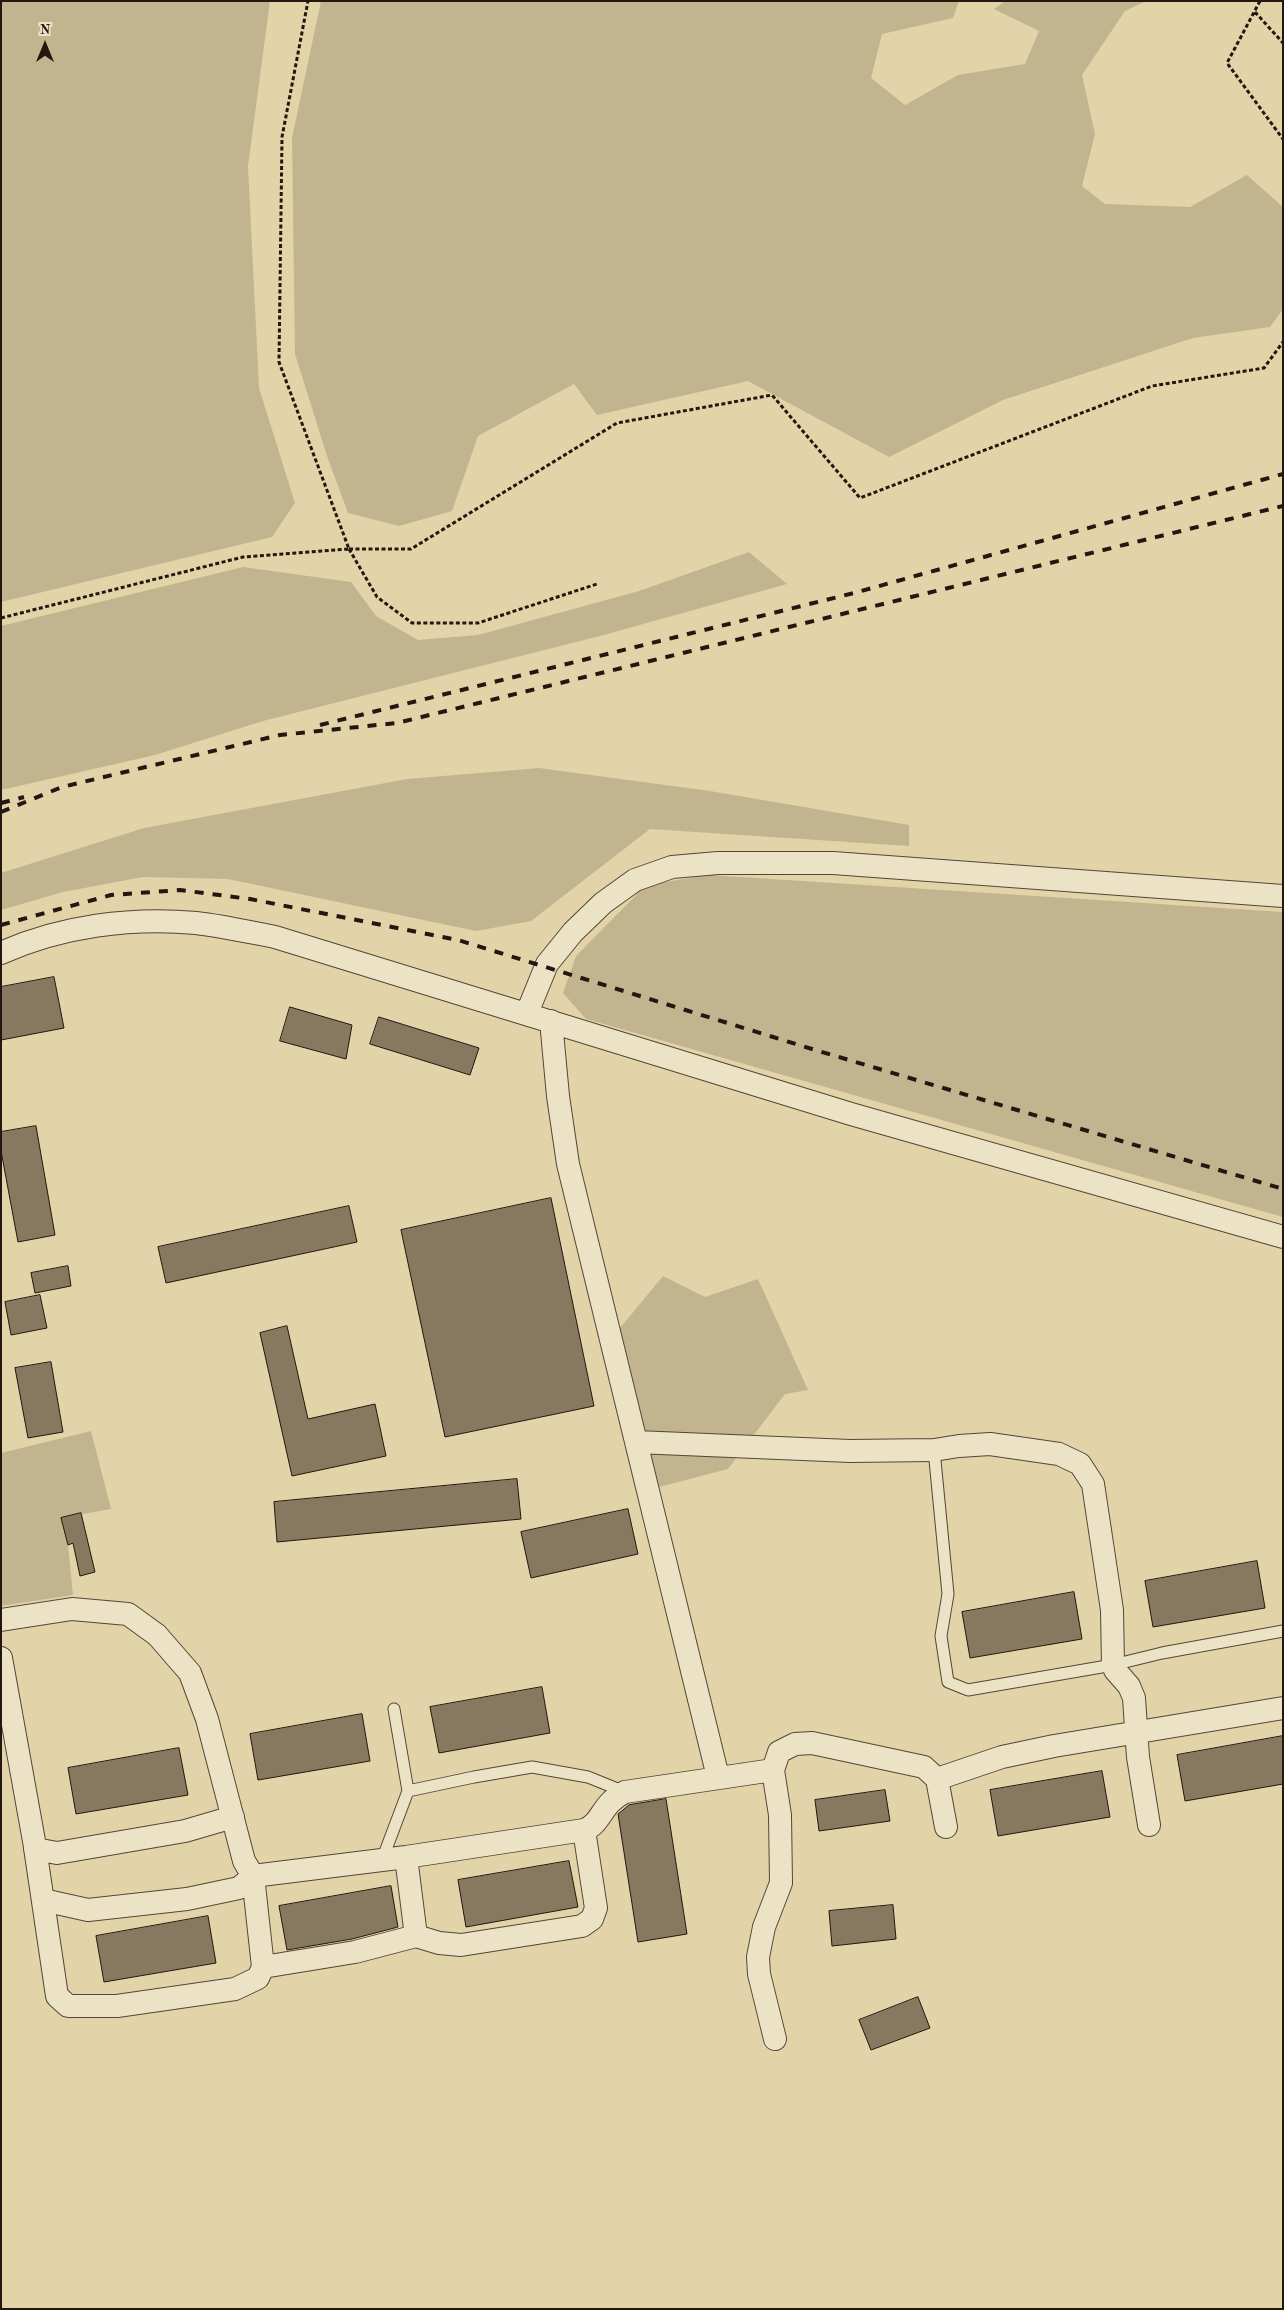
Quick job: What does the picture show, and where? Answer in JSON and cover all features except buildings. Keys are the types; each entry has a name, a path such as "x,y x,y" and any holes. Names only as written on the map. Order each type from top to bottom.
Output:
{"street":[{"path":"527,1013 547,964 573,932 603,903 635,880 672,867 718,863 833,863 1283,896"},
{"path":"1,953 84,928 136,921 196,923 275,937 851,1114 1283,1237"},
{"path":"552,1021 558,1096 568,1164 718,1777"},
{"path":"636,1442 850,1451 934,1450 990,1444 1059,1454 1080,1464 1093,1484 1112,1610 1113,1665 1129,1686 1134,1698 1136,1733 1149,1825"},
{"path":"1,1620 72,1609 128,1614 157,1635 190,1673 207,1718 244,1861 253,1876 263,1967 258,1978 235,1989 118,2006 68,2006 57,1996 35,1849 1,1658"},
{"path":"937,1779 1002,1757 1283,1708"},
{"path":"775,2038 759,1974 758,1957 764,1927 781,1883 780,1815 773,1770 779,1752 794,1744 812,1743 924,1766 937,1779 946,1827"},
{"path":"43,1900 88,1910 187,1898 239,1888 253,1876 406,1857 584,1830 593,1827 606,1804 624,1792 773,1770"},
{"path":"35,1849 56,1853 185,1831 233,1817"},
{"path":"263,1967 355,1952 416,1936 439,1943 461,1945 582,1926 592,1919 596,1908 584,1830"},
{"path":"406,1857 416,1936"}],"lane":[{"path":"934,1450 948,1594 941,1636 948,1682 968,1690 1113,1665 1162,1653 1283,1631"},
{"path":"382,1860 408,1791 394,1709"},
{"path":"408,1791 474,1776 532,1768 588,1776 624,1792"}],"path":[{"path":"308,1 282,137 278,362 349,549 377,597 412,623 478,623 597,584"},
{"path":"1260,1 1228,63 1283,139"},
{"path":"1255,12 1283,43"},
{"path":"1,618 242,557 349,549 411,549 617,422 772,394 860,498 1152,386 1264,368 1283,342"}],"shaded area":[{"path":"1,1 270,1 248,166 259,388 295,503 272,537 1,602"},
{"path":"321,1 959,1 953,18 882,34 871,78 905,105 958,75 1025,64 1039,31 994,9 1005,1 1146,1 1125,11 1082,75 1095,134 1082,186 1105,204 1190,207 1247,175 1283,207 1283,309 1270,327 1193,338 1003,400 889,457 748,381 597,415 574,384 478,436 452,511 399,526 348,513 327,456 295,354 292,138"},
{"path":"749,552 787,584 600,636 263,721 155,755 1,790 1,626 243,567 351,582 376,616 418,640 478,635 639,591"},
{"path":"539,768 710,791 909,825 909,846 650,829 531,921 476,931 228,879 143,877 63,892 1,910 1,873 144,828 407,779"},
{"path":"709,875 1283,912 1283,1217 586,1019 563,993 576,956 646,885"},
{"path":"663,1276 705,1297 758,1279 808,1390 785,1394 728,1469 659,1487 620,1328"},
{"path":"91,1431 111,1509 61,1518 68,1545 73,1595 1,1606 1,1453"}],"railway":[{"path":"320,725 854,593 1283,474"},
{"path":"1,812 62,787 280,735 397,723 1283,506"},
{"path":"1,803 24,797"},
{"path":"1,925 111,895 180,890 250,899 458,940 812,1049 1283,1189"}]}
